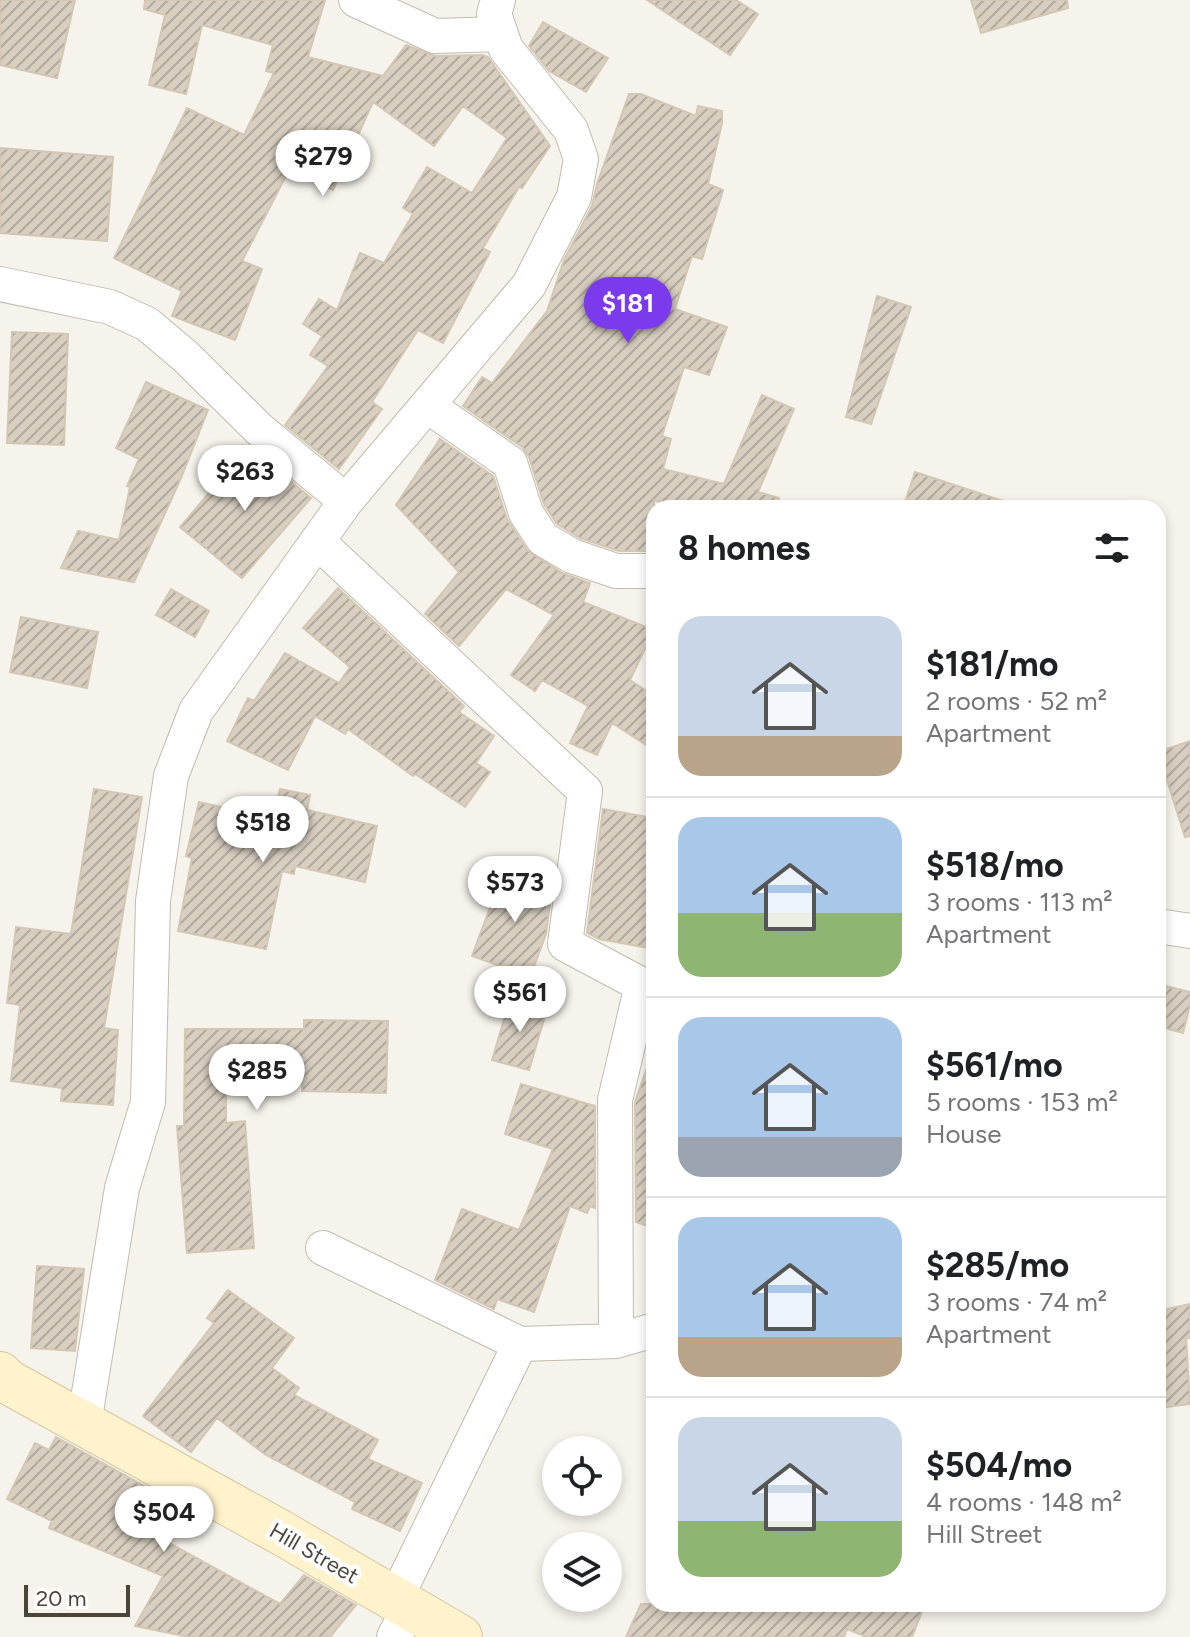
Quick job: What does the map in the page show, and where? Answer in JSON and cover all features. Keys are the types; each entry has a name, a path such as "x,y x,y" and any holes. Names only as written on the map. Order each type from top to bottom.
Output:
{"main road":[{"name":"Hill Street","path":"0,1374 399,1615 460,1637"}],"street":[{"path":"356,0 435,36 501,34"},
{"path":"84,1424 122,1188 148,1102 153,901 171,776 196,711 346,501 529,285 574,197 581,159 571,130 506,49 494,14 498,0"},
{"path":"0,284 110,307 147,324 185,356 259,429 346,501"},
{"path":"428,406 510,463 526,513 543,539 572,556 616,571 646,571"},
{"path":"317,541 585,791 565,944 642,985 615,1100 616,1341"},
{"path":"1166,927 1190,931"},
{"path":"323,1248 520,1344 616,1341 646,1332"},
{"path":"399,1615 520,1344"}],"building":[{"path":"0,0 75,0 57,78 0,65"},
{"path":"145,0 325,0 308,57 383,76 406,45 435,56 488,57 550,146 522,188 519,187 483,248 490,252 443,343 418,330 372,402 382,409 339,469 285,425 328,366 310,355 322,336 303,324 319,299 337,310 360,253 384,263 413,214 403,208 427,167 472,193 507,138 463,106 434,146 373,102 333,190 289,170 242,261 262,269 235,340 172,316 182,291 114,258 187,108 244,135 274,73 266,71 273,45 202,25 186,94 149,85 165,15 144,9"},
{"path":"647,0 736,0 758,14 730,55"},
{"path":"971,0 1067,0 1068,8 981,33"},
{"path":"543,22 608,58 586,92 549,71 529,46"},
{"path":"629,94 641,94 696,116 698,106 722,111 708,184 723,190 702,259 692,256 675,309 727,327 709,375 684,367 662,436 671,439 663,469 724,484 762,395 794,409 758,492 779,500 646,500 646,551 619,551 580,538 557,524 544,504 529,457 522,447 463,406 482,377 492,383 547,311 564,260 592,206"},
{"path":"0,148 113,157 107,241 0,233"},
{"path":"877,296 911,307 871,424 846,417"},
{"path":"12,332 68,334 64,445 7,443"},
{"path":"146,382 208,410 134,582 61,568 78,531 119,540 130,487 127,486 139,459 116,448"},
{"path":"440,439 493,476 507,519 527,550 562,573 590,583 583,602 646,627 646,647 630,680 646,691 646,745 612,723 597,755 570,743 588,706 542,680 535,691 511,675 554,615 506,589 459,646 425,614 459,572 396,505"},
{"path":"243,453 257,465 262,457 311,498 242,578 180,527"},
{"path":"915,472 1000,500 906,500"},
{"path":"338,588 464,706 459,712 494,736 476,763 490,772 465,807 415,774 413,776 348,729 345,734 315,716 288,770 227,741 248,698 254,701 285,653 339,683 350,667 303,628"},
{"path":"171,589 209,611 195,637 156,615"},
{"path":"21,617 98,632 87,688 10,672"},
{"path":"1190,741 1190,836 1185,837 1166,777 1166,749"},
{"path":"94,789 142,797 104,1028 118,1030 113,1105 61,1101 62,1088 11,1081 20,1005 7,1003 16,927 71,934"},
{"path":"280,789 310,795 307,810 377,826 365,882 295,866 294,874 282,871 266,949 178,931 192,858 186,856 199,802 273,819"},
{"path":"603,809 646,817 646,948 599,939 587,933"},
{"path":"504,870 552,888 546,934 530,977 472,956"},
{"path":"1166,986 1190,992 1183,1033 1166,1028"},
{"path":"510,999 547,1009 529,1070 492,1060"},
{"path":"304,1020 388,1021 386,1093 302,1091 303,1065 226,1065 226,1123 245,1121 254,1248 187,1253 177,1126 184,1126 185,1029 304,1029"},
{"path":"646,1070 646,1225 636,1222 635,1102"},
{"path":"521,1084 595,1106 595,1208 590,1206 587,1213 570,1206 534,1312 497,1299 494,1309 435,1280 462,1209 519,1230 553,1149 505,1134"},
{"path":"37,1266 84,1269 75,1351 31,1348"},
{"path":"228,1290 294,1338 272,1368 299,1388 294,1395 378,1440 368,1459 422,1483 400,1531 352,1509 355,1502 266,1455 217,1418 191,1452 143,1416 214,1323 207,1318"},
{"path":"1190,1304 1190,1338 1186,1338 1190,1404 1166,1407 1166,1309"},
{"path":"56,1437 157,1493 142,1528 280,1604 304,1575 356,1605 330,1637 189,1637 135,1626 163,1576 49,1528 52,1521 7,1499 35,1443 49,1450"},
{"path":"641,1604 646,1604 646,1612 922,1612 912,1637 867,1637 847,1629 844,1637 626,1637"}]}
